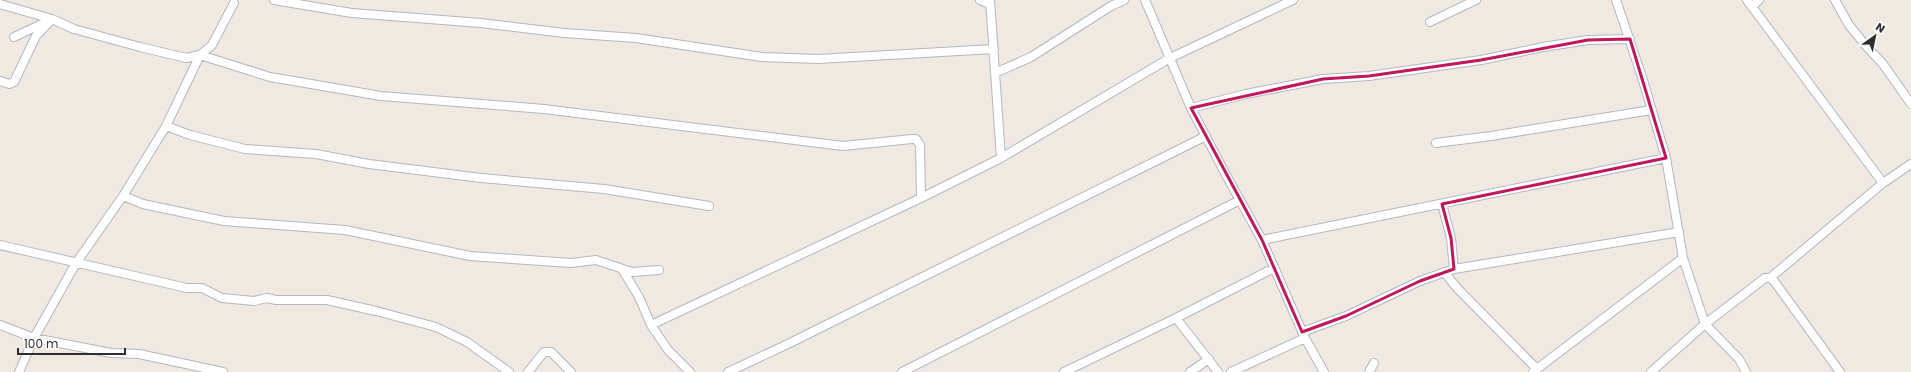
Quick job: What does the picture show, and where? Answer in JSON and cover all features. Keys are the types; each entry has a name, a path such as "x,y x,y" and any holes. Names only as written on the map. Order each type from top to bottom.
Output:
{"street":[{"path":"19,372 34,338 76,263 123,196 166,126 200,55 212,45 236,1 225,0"},
{"path":"274,0 352,14 482,23 564,33 636,38 762,57 818,59 994,49"},
{"path":"980,0 990,2 1001,158"},
{"path":"995,73 1031,57 1111,6 1124,0"},
{"path":"1145,0 1191,108 1262,240 1303,335 1324,372"},
{"path":"651,325 922,198 1001,158 1170,58 1293,0"},
{"path":"1430,22 1476,0"},
{"path":"1616,0 1630,39 1666,158 1683,258 1705,324 1739,359 1746,372"},
{"path":"1747,0 1883,183"},
{"path":"1752,7 1759,0"},
{"path":"1835,0 1849,25 1883,64 1911,104"},
{"path":"0,4 52,19 74,29 140,48 186,58 200,55 270,77 382,96 544,109 843,146 916,139 920,145 922,198"},
{"path":"14,37 52,19"},
{"path":"0,81 9,84 14,82 36,36 52,19"},
{"path":"1191,108 1253,92 1322,79 1369,76 1480,60 1543,47 1588,40 1630,39"},
{"path":"1436,143 1491,136 1651,110"},
{"path":"166,126 190,135 245,149 316,154 369,164 481,178 604,189 709,206"},
{"path":"728,372 797,340 1206,136"},
{"path":"1262,240 1666,158"},
{"path":"1651,372 1705,324 1765,278 1770,278 1883,183 1911,164"},
{"path":"123,196 143,204 224,221 345,230 470,256 571,264 596,260 632,272 659,270"},
{"path":"902,372 1240,200"},
{"path":"1442,204 1451,238 1454,269"},
{"path":"1231,372 1303,335 1420,281 1444,272 1454,269 1679,232"},
{"path":"0,245 187,288 202,288 222,298 254,300 267,298 276,300 326,300 376,311 436,326 467,342 510,372"},
{"path":"1444,272 1535,371 1683,258"},
{"path":"1064,372 1176,318 1274,268"},
{"path":"622,269 639,297 651,325 668,350 690,372"},
{"path":"1770,278 1774,281 1840,372"},
{"path":"1176,318 1218,372"},
{"path":"0,325 34,338 111,353 139,354 223,372"},
{"path":"528,372 544,352 548,351 551,352 571,372"},
{"path":"1190,372 1209,359"},
{"path":"1369,372 1374,363"}],"highlighted area":[{"path":"1630,39 1666,158 1442,204 1451,238 1454,269 1420,281 1346,316 1302,332 1262,240 1191,108 1323,79 1369,76 1481,60 1588,40"}]}
